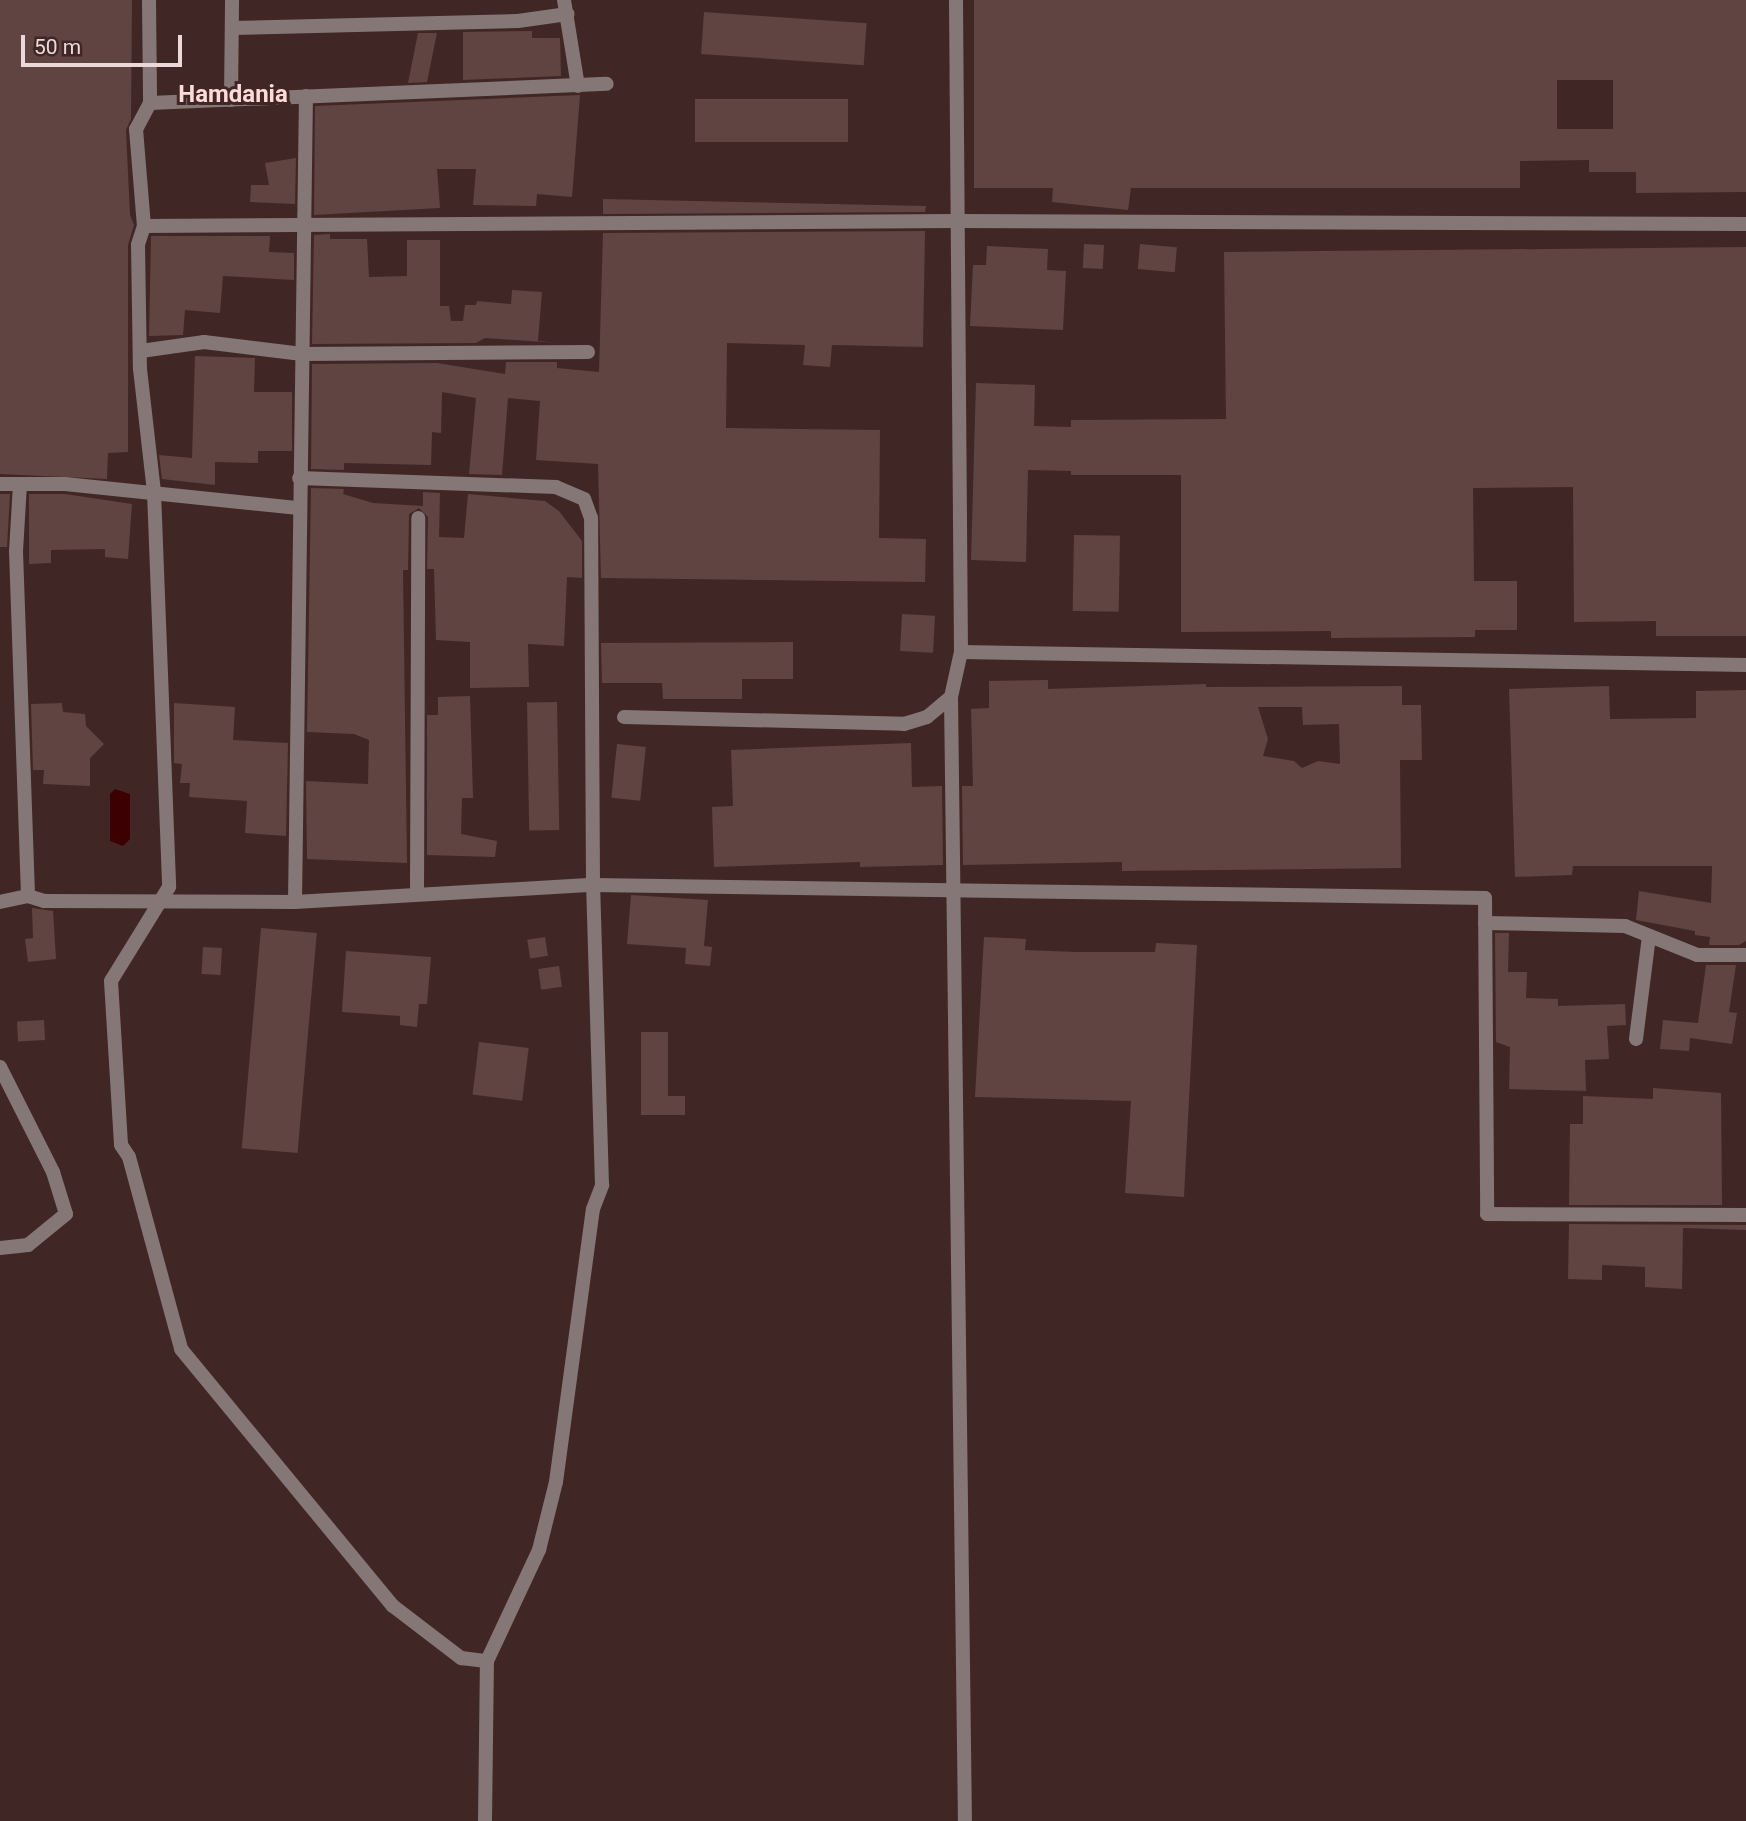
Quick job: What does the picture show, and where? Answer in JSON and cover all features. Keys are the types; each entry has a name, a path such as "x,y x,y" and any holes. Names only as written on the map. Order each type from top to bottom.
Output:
{"street":[{"path":"149,0 150,103 136,129 144,226 138,245 141,351 155,492 169,887 111,981 121,1145 129,1157 181,1349 393,1606 461,1658 487,1661"},
{"path":"232,0 232,100"},
{"path":"956,0 961,652 951,696 965,1821"},
{"path":"232,28 519,21 566,7 578,86"},
{"path":"150,103 607,84"},
{"path":"295,902 306,96"},
{"path":"144,226 957,221 1746,225"},
{"path":"141,351 204,342 302,354 588,352"},
{"path":"299,478 556,487 584,499 591,517 593,885 602,1185 593,1209 556,1482 538,1550 487,1661 485,1821"},
{"path":"0,484 155,492 299,508"},
{"path":"20,484 16,551 28,896"},
{"path":"416,894 418,518"},
{"path":"961,652 1746,665"},
{"path":"624,717 904,724 927,717 951,696"},
{"path":"0,902 28,896 44,901 295,902 593,885 1485,898 1487,1214 1746,1215"},
{"path":"1485,923 1625,926 1697,955 1746,955"},
{"path":"1636,1039 1649,936"},
{"path":"0,1067 53,1172 66,1214 28,1245 0,1248"}],"shaded area":[{"path":"115,789 130,794 130,839 123,846 110,841 110,794"}],"building":[{"path":"0,0 132,0 131,119 126,130 130,215 134,225 128,245 128,452 108,453 107,479 0,474"},
{"path":"974,0 1746,0 1746,192 1636,193 1636,172 1589,172 1589,160 1520,161 1520,188 1131,188 1128,210 1052,202 1053,188 974,188","holes":["1557,80 1613,80 1613,129 1557,129"]},
{"path":"704,12 867,23 864,65 701,54"},
{"path":"532,31 532,38 560,38 561,76 463,80 463,32"},
{"path":"418,33 437,33 427,82 408,83"},
{"path":"580,95 572,197 537,194 536,206 473,205 476,169 437,169 440,208 314,215 315,106"},
{"path":"695,99 848,99 848,142 695,142"},
{"path":"296,158 295,204 250,202 251,185 269,185 265,163"},
{"path":"603,199 926,206 925,212 603,214"},
{"path":"925,231 923,347 832,345 830,367 803,365 805,345 727,343 726,428 880,430 879,538 926,539 925,582 601,578 598,464 536,460 540,401 508,398 502,475 469,474 476,398 442,392 441,433 432,432 431,465 344,463 344,470 311,469 312,364 437,363 505,374 506,362 557,362 557,368 599,372 603,233"},
{"path":"330,234 330,239 367,239 369,277 407,276 407,240 440,240 440,306 449,306 451,321 463,321 465,305 476,305 477,301 511,304 512,290 542,292 538,341 559,343 485,338 476,343 312,344 314,235"},
{"path":"151,236 270,236 269,252 294,253 294,280 223,276 220,313 185,310 183,335 149,336"},
{"path":"1084,244 1104,245 1103,269 1083,268"},
{"path":"1140,244 1177,247 1175,272 1138,269"},
{"path":"987,246 1048,249 1047,270 1066,271 1063,330 970,326 973,265 986,265"},
{"path":"1746,247 1746,636 1656,636 1656,621 1574,622 1573,487 1473,488 1474,581 1517,581 1517,630 1475,630 1475,637 1331,638 1331,631 1181,632 1181,475 1071,475 1071,471 1028,470 1026,562 971,560 976,383 1035,385 1034,426 1071,427 1071,420 1226,419 1224,252"},
{"path":"195,356 255,358 254,392 292,392 292,451 258,451 258,463 215,462 215,485 162,479 159,455 192,458"},
{"path":"311,488 344,489 343,494 373,503 423,506 423,492 440,493 439,537 464,538 468,494 545,501 559,511 582,541 582,578 567,577 564,646 528,644 529,687 470,688 470,642 436,640 434,569 427,569 428,517 419,508 409,514 408,570 403,570 407,863 307,859 306,781 368,784 369,740 354,734 307,732"},
{"path":"0,494 10,494 7,547 0,547"},
{"path":"29,494 65,494 132,504 128,559 105,557 105,549 51,550 51,563 29,564"},
{"path":"1074,535 1120,536 1119,612 1073,611"},
{"path":"902,614 935,616 933,653 900,651"},
{"path":"793,642 793,679 742,679 742,699 663,699 662,683 602,683 601,643"},
{"path":"1048,680 1048,689 1206,684 1206,687 1402,686 1402,705 1421,705 1422,760 1400,760 1401,868 1122,871 1122,862 963,865 962,786 973,786 971,709 989,708 989,681","holes":["1258,707 1302,707 1303,725 1339,724 1340,764 1318,761 1302,768 1294,761 1263,756 1268,739"]},
{"path":"1609,686 1610,719 1696,718 1696,691 1746,690 1746,941 1739,945 1709,945 1710,937 1695,935 1695,931 1636,920 1639,891 1711,903 1712,866 1573,866 1572,875 1515,877 1509,689"},
{"path":"470,696 473,798 462,798 461,834 497,841 495,857 427,855 427,715 438,715 438,697"},
{"path":"557,702 559,830 529,831 527,703"},
{"path":"62,703 63,712 85,714 86,726 104,744 90,758 90,786 43,784 44,770 33,770 31,704"},
{"path":"174,703 235,707 233,740 288,743 286,836 245,833 247,801 189,797 190,783 180,783 182,764 174,763"},
{"path":"911,743 912,787 942,786 943,865 860,867 860,862 714,867 712,807 733,806 731,750"},
{"path":"617,744 646,747 640,801 611,798"},
{"path":"631,895 708,900 704,946 712,947 710,966 685,964 686,948 627,944"},
{"path":"32,908 53,911 56,959 28,962 25,939 33,938"},
{"path":"261,928 317,933 298,1153 242,1148"},
{"path":"1495,933 1509,933 1508,972 1527,972 1526,998 1558,999 1558,1006 1625,1004 1626,1025 1607,1026 1609,1059 1585,1060 1586,1091 1509,1089 1510,1047 1496,1042"},
{"path":"545,937 548,956 530,959 527,940"},
{"path":"984,937 1026,939 1025,950 1076,952 1155,952 1156,943 1197,945 1184,1197 1125,1193 1131,1101 975,1097"},
{"path":"203,947 222,948 221,975 202,974"},
{"path":"346,951 431,957 427,1004 419,1004 417,1027 400,1025 400,1016 342,1012"},
{"path":"1706,965 1736,965 1729,1012 1737,1013 1732,1044 1690,1038 1689,1051 1660,1049 1663,1020 1698,1023"},
{"path":"559,966 562,987 541,990 538,969"},
{"path":"44,1020 45,1040 18,1041 17,1021"},
{"path":"641,1032 668,1032 668,1096 685,1096 685,1115 641,1115"},
{"path":"479,1042 529,1048 522,1101 473,1095"},
{"path":"1653,1088 1721,1093 1722,1205 1569,1205 1570,1124 1583,1124 1583,1096 1653,1099"},
{"path":"1569,1224 1746,1225 1746,1230 1683,1228 1682,1289 1645,1287 1645,1267 1602,1265 1602,1280 1568,1279"}],"district":[{"name":"Hamdania","path":"233,95"}]}
